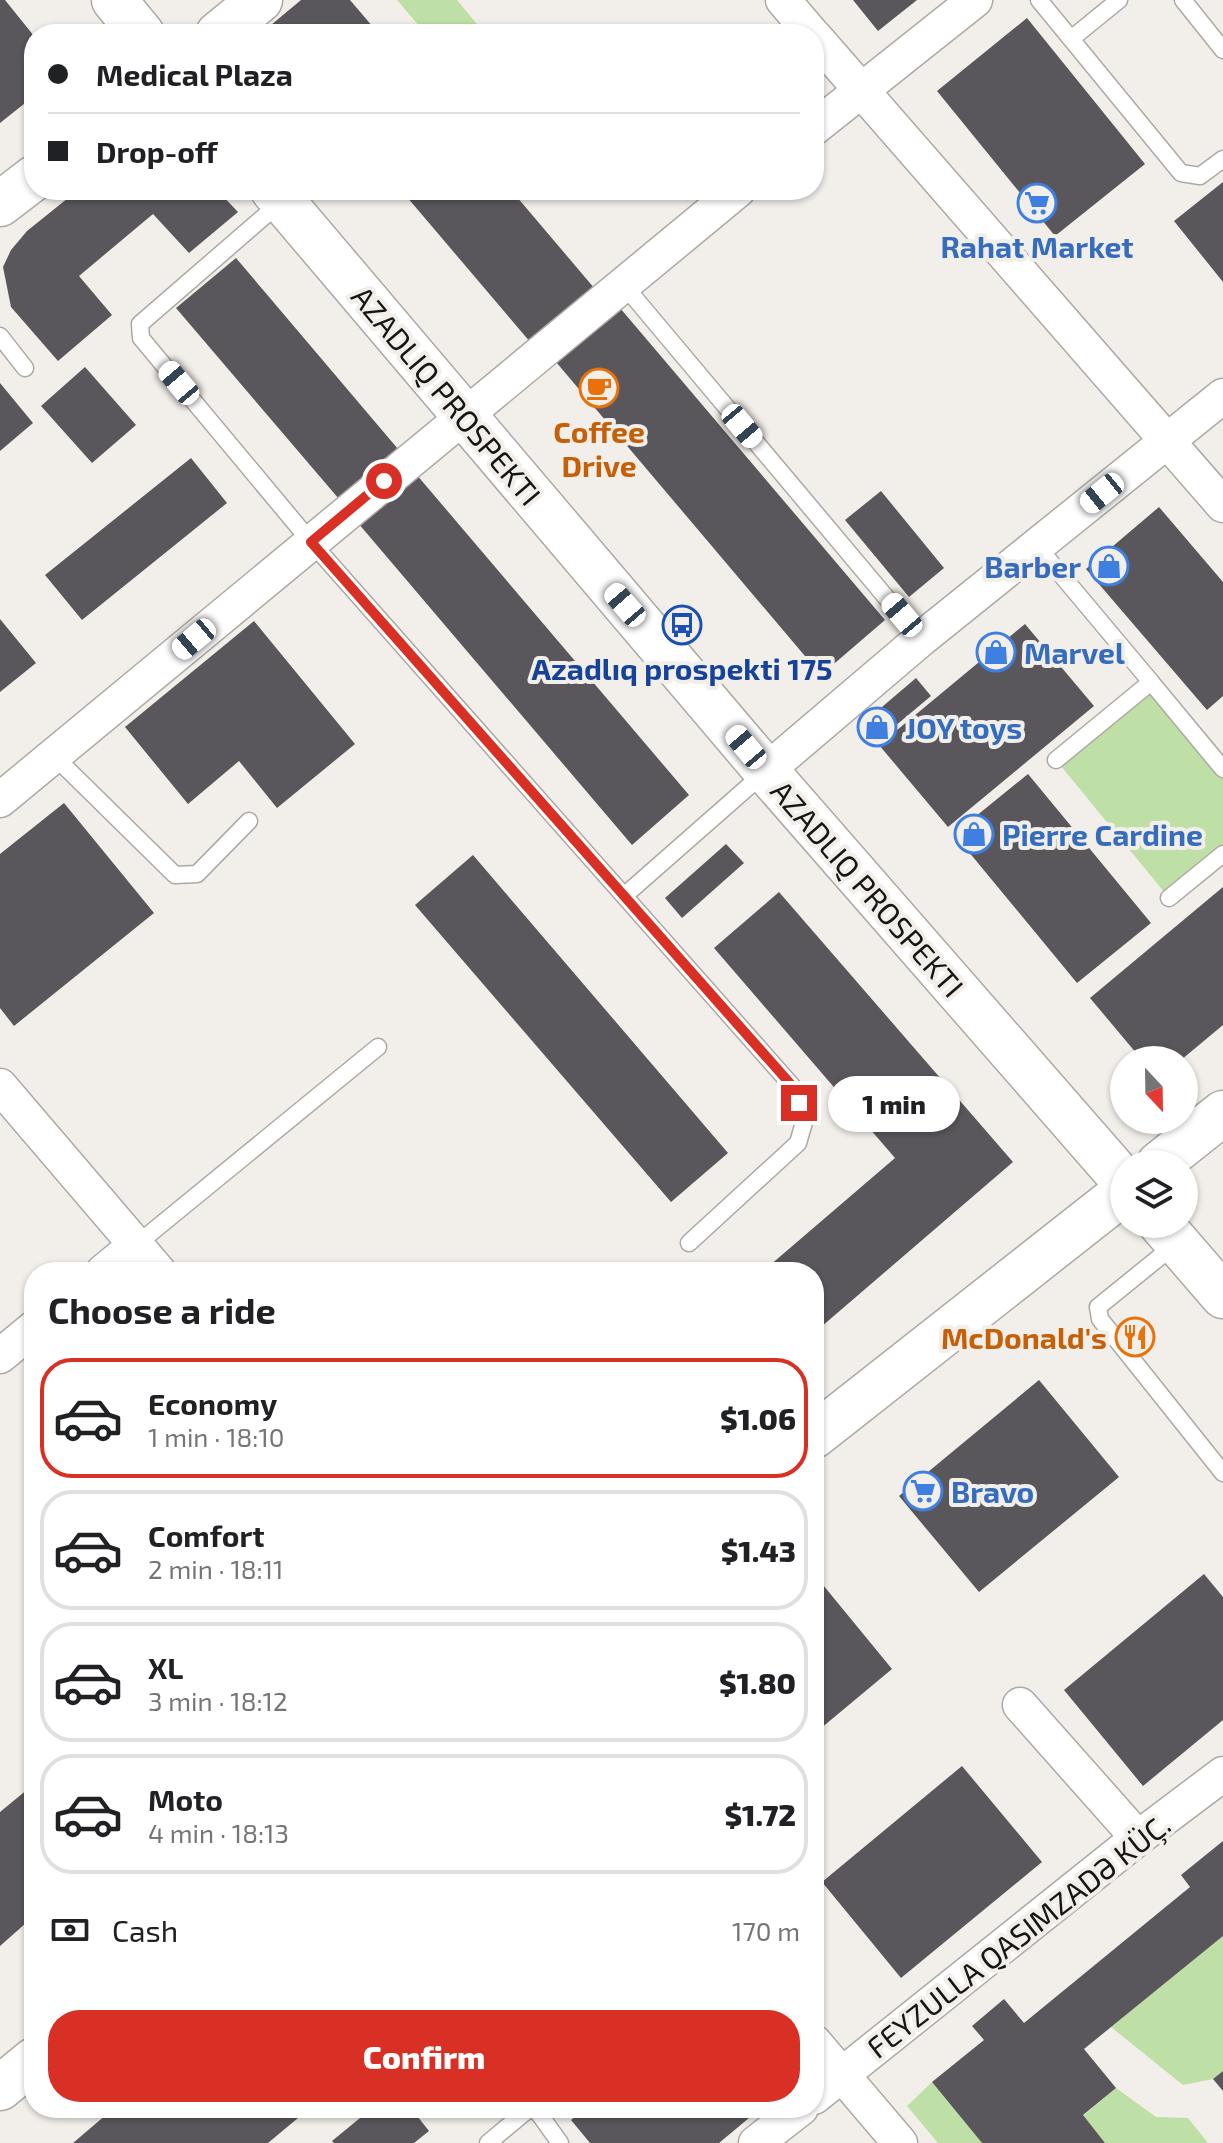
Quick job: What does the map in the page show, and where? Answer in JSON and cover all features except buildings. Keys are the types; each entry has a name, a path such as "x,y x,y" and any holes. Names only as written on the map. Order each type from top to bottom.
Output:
{"main road":[{"path":"114,0 134,24"},
{"path":"230,24 260,0"},
{"path":"0,204 24,186"},
{"path":"282,200 766,771 1110,1165"},
{"path":"1177,1150 1223,1113"},
{"path":"824,1428 1110,1203"},
{"path":"1173,1238 1223,1296"},
{"path":"0,2088 24,2068"}],"street":[{"path":"783,0 804,24"},
{"path":"824,120 975,0"},
{"path":"824,48 1223,505"},
{"path":"0,800 726,200"},
{"path":"766,771 921,639 1223,396"},
{"path":"0,1086 150,1262"},
{"path":"115,1262 136,1245"},
{"path":"0,1356 24,1336"},
{"path":"1020,1705 1138,1838"},
{"path":"824,2089 1138,1838 1223,1774"},
{"path":"824,2054 900,2143"},
{"path":"756,2143 788,2118"}],"lane":[{"path":"1039,0 1181,173 1200,176 1223,159"},
{"path":"1071,39 1119,0"},
{"path":"1183,0 1223,50"},
{"path":"273,200 140,324 141,338 311,542 794,1088 805,1119 798,1143 689,1243"},
{"path":"623,284 921,639"},
{"path":"0,336 25,368"},
{"path":"1037,546 1223,769"},
{"path":"1056,760 1151,682"},
{"path":"54,756 175,875 197,874 249,821"},
{"path":"624,896 766,771"},
{"path":"1169,898 1223,854"},
{"path":"136,1245 378,1047"},
{"path":"1164,1238 1098,1307 1100,1319 1223,1473"},
{"path":"488,2143 520,2118"},
{"path":"541,2118 560,2143"}],"green space":[{"path":"397,0 457,0 477,24 417,24"},
{"path":"1151,682 1223,769 1223,854 1169,898 1056,760"},
{"path":"1223,1936 1223,2071 1213,2079 1183,2085 1111,2027"},
{"path":"932,2082 982,2143 938,2143 907,2106"},
{"path":"1116,2088 1156,2117 1188,2118 1208,2143 1105,2143 1083,2116"}],"place":[{"name":"Rahat Market","path":"1037,203"},
{"name":"Coffee Drive","path":"599,388"},
{"name":"Barber","path":"1109,566"},
{"name":"Azadlıq prospekti 175","path":"682,625"},
{"name":"Marvel","path":"996,652"},
{"name":"JOY toys","path":"877,727"},
{"name":"Pierre Cardine","path":"974,834"},
{"name":"McDonald's","path":"1135,1337"},
{"name":"Bravo","path":"923,1491"}],"route":[{"path":"384,481 311,542 794,1088 799,1103"}]}
